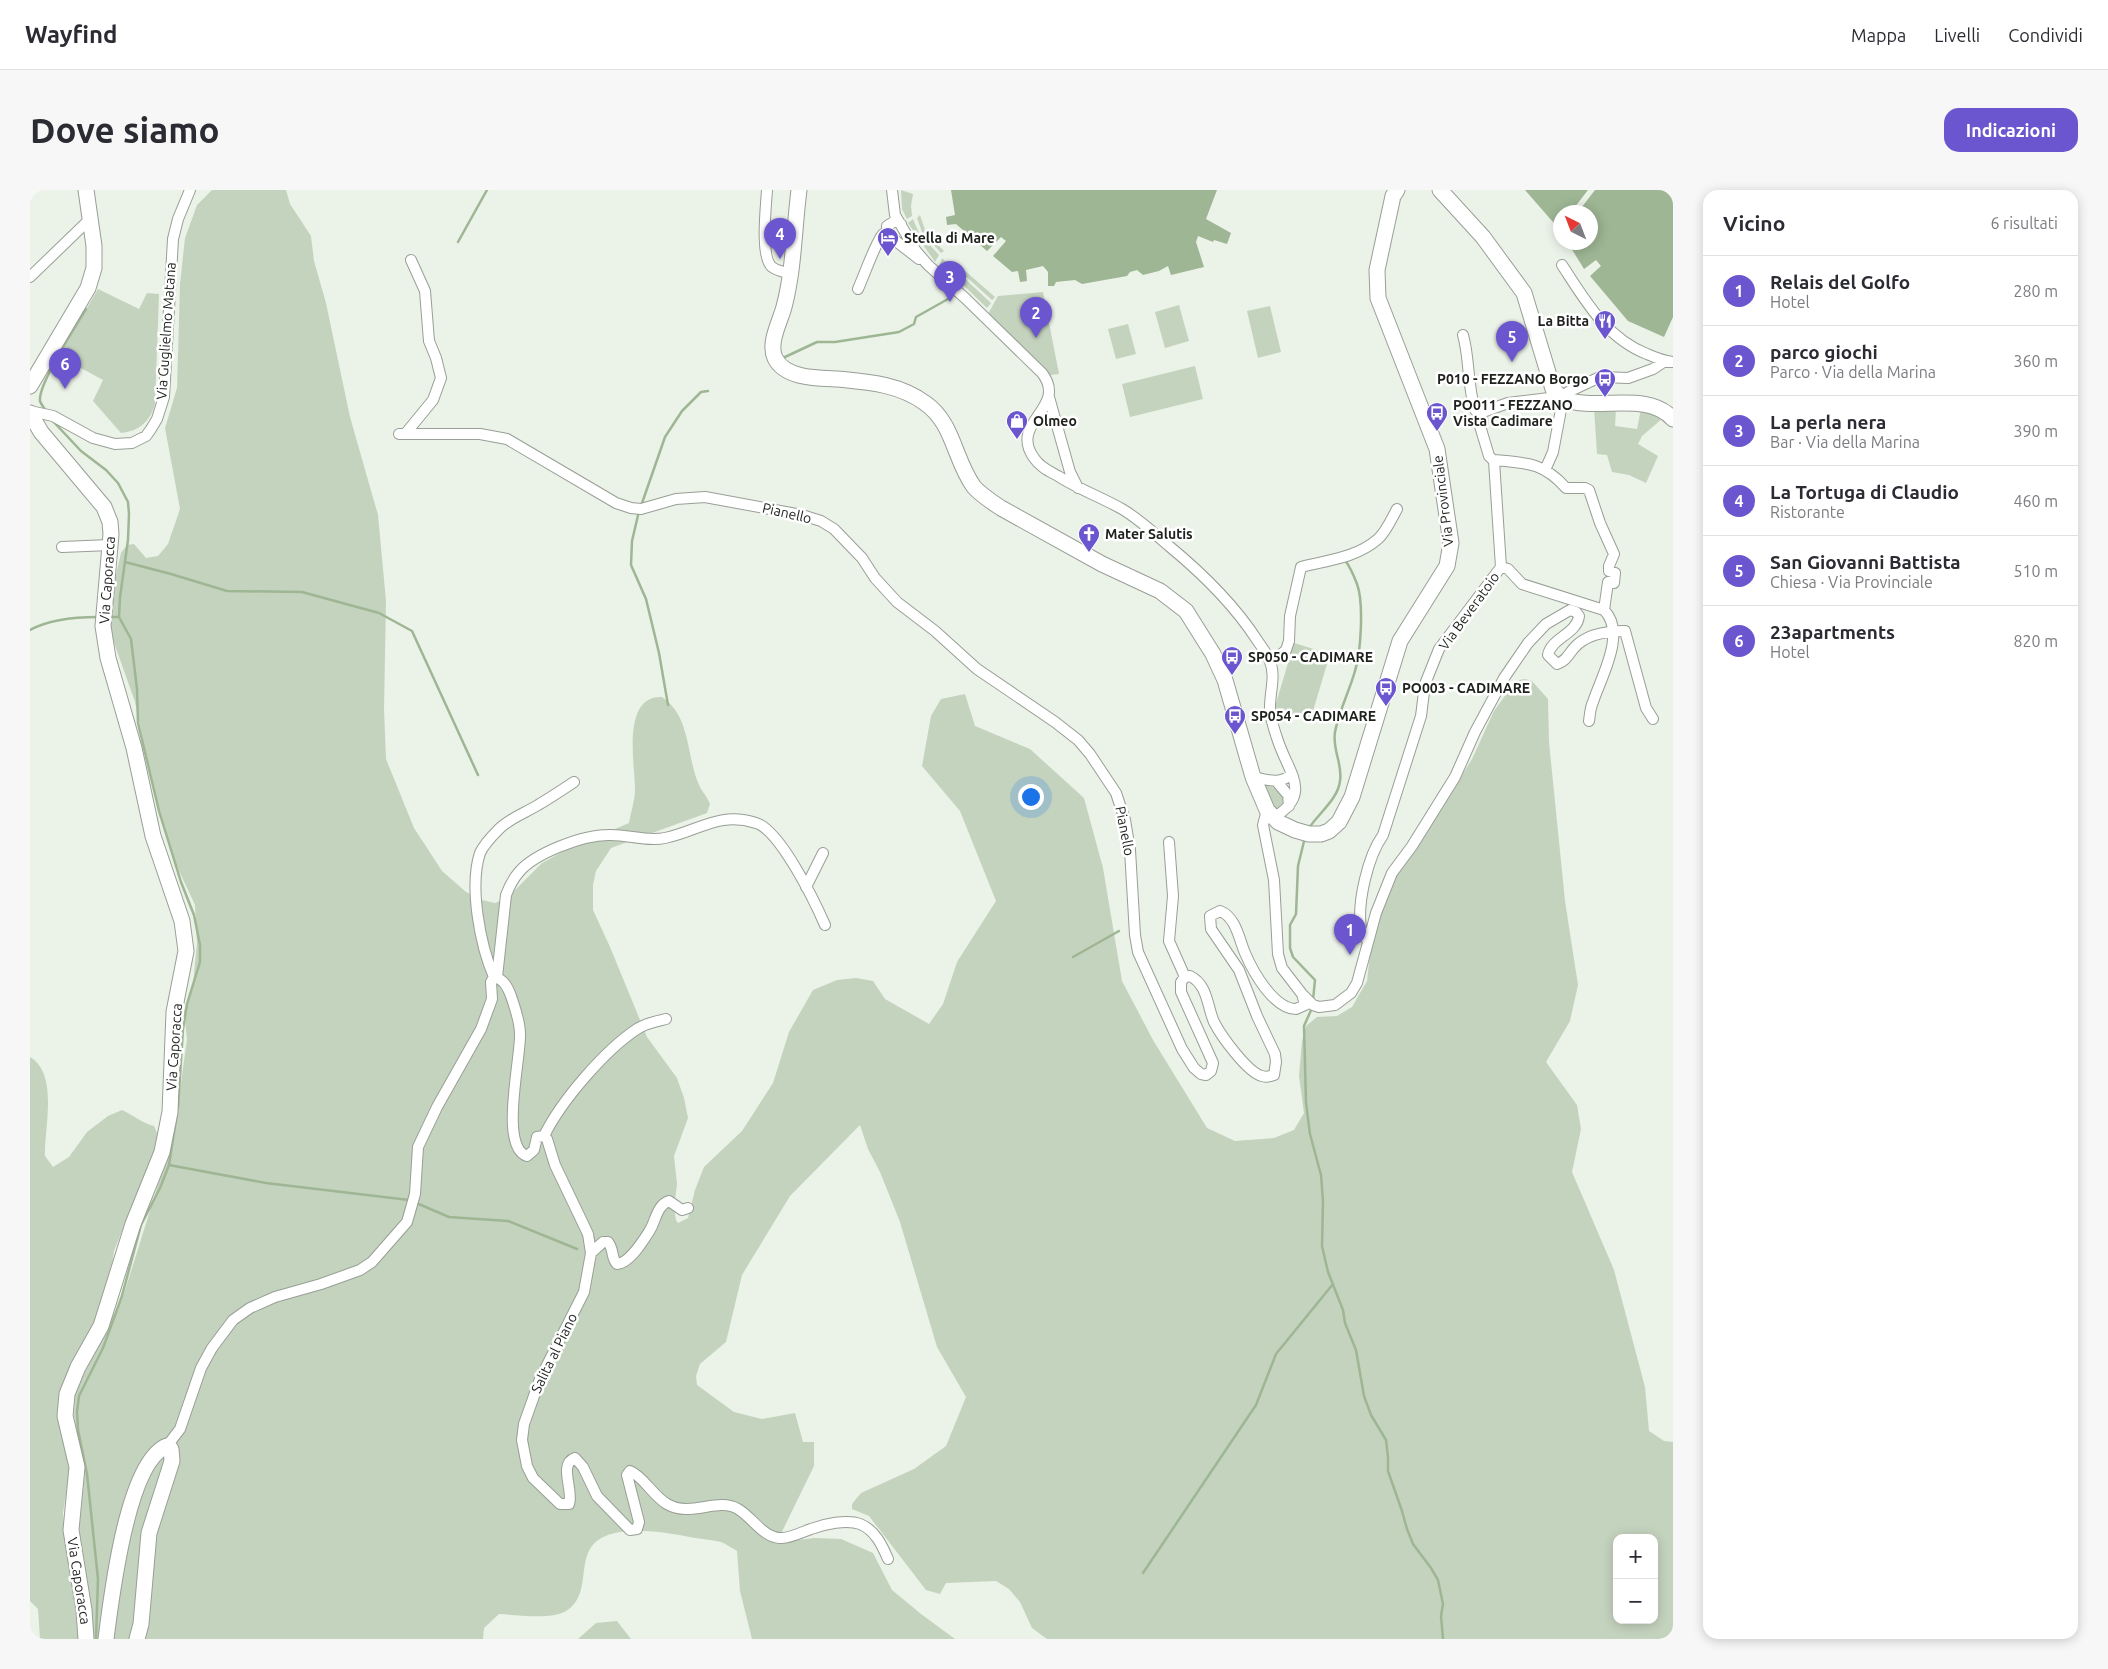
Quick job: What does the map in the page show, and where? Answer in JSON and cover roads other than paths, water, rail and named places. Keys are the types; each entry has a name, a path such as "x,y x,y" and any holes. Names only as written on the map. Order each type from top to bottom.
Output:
{"main road":[{"path":"30,386 88,288 94,268 94,246 86,190"},
{"path":"799,190 791,274 773,346 776,360 790,372 810,377 870,382 904,391 924,402 934,410 949,431 974,487 987,498 1001,508 1117,572 1160,591 1186,611 1213,654 1225,680 1253,777 1270,814"},
{"name":"Via Provinciale","path":"1270,814 1283,824 1303,832 1321,834 1329,831 1339,822 1352,797 1400,641 1447,566 1451,543 1437,449 1378,298 1377,270 1393,196 1397,190"},
{"path":"1440,190 1483,237 1524,293 1553,389 1563,398 1578,402 1648,405 1667,413 1673,419"},
{"name":"Via Caporacca","path":"30,412 41,432 104,507 110,522 110,545 103,626 108,658 134,748 153,836 182,921 186,951 174,1012 170,1112 162,1152 133,1224 101,1326 78,1367 67,1394 65,1416 77,1467 71,1530 84,1610 86,1639"},
{"path":"138,1639 149,1533 172,1460 171,1449 167,1446"},
{"name":"Via Caporacca","path":"106,1639 117,1558 140,1480 150,1461 160,1449 167,1446"}],"street":[{"name":"Via Guglielmo Matana","path":"30,412 53,416 93,438 115,444 132,443 146,436 157,419 164,397 172,239 190,190"},
{"path":"767,190 766,250 768,262 774,269 791,274"},
{"path":"892,190 895,215 916,251 928,266"},
{"path":"30,277 90,219"},
{"path":"901,224 895,221 886,226 888,235 965,298 1042,373 1049,384 1049,397 1070,472 1078,489"},
{"path":"858,289 873,256 876,243 884,234 888,235"},
{"name":"Pianello","path":"411,260 425,291 429,342 436,358 441,378 433,400 403,434 480,434 507,439 616,503 631,508 641,509 676,500 705,497 802,515 821,521 834,529 862,558 875,578 897,602 935,631 977,670 1063,728 1078,740 1090,754 1116,794 1125,820 1130,850 1135,935 1138,952 1182,1049 1194,1068 1201,1074 1206,1075 1211,1071 1213,1063 1181,992 1181,982 1184,977"},
{"path":"1562,265 1599,320 1618,338 1628,346 1669,362"},
{"name":"Via Beveratoio","path":"1368,942 1361,926 1362,891 1372,852 1384,835 1421,716 1425,684 1440,649 1501,567 1494,460 1489,456 1480,426 1482,422 1480,412 1474,410 1468,376 1469,354 1463,335"},
{"path":"1545,470 1553,452 1563,398 1568,392 1600,377 1628,378 1669,362"},
{"path":"1049,397 1045,406 1034,419 1028,432 1028,445 1033,458 1046,470 1078,489 1108,501 1133,515 1205,576 1249,628 1269,659 1273,677 1270,712 1297,790 1289,806 1270,814 1263,824 1274,880 1278,954 1282,968 1313,1005 1320,1007 1335,1005 1342,1001 1357,983 1376,913 1392,872 1412,846 1455,777 1491,702 1528,642 1546,624 1570,610 1576,612 1579,619 1549,650 1548,655 1554,663 1563,662 1574,648 1585,639 1613,631 1625,631 1646,708 1653,719"},
{"path":"1480,412 1508,402 1549,398 1558,400 1563,398"},
{"path":"1494,460 1537,465 1558,479 1566,488 1585,488 1588,490 1614,554 1609,566 1609,571 1614,573 1614,582 1608,582 1604,610"},
{"path":"1269,659 1278,657 1286,650 1289,641 1290,616 1301,567 1344,558 1356,553 1379,538 1397,508"},
{"path":"62,547 110,545"},
{"path":"1501,567 1508,569 1522,584 1604,610 1611,618 1614,639 1592,704 1589,721"},
{"path":"1253,777 1277,782 1286,779 1292,774"},
{"path":"574,782 537,806 511,819 488,841 481,852 476,870 474,895 486,952 495,977 504,982 508,988 518,1017 520,1033 512,1115 518,1148 528,1156 534,1150 538,1137 544,1136 561,1106 611,1051 638,1028 654,1021 666,1019"},
{"path":"1277,782 1288,795 1289,806"},
{"path":"167,1446 180,1429 201,1368 223,1331 233,1320 250,1308 275,1296 322,1284 360,1270 372,1262 408,1222 415,1194 418,1147 437,1107 482,1029 492,999 490,982 495,977 506,895 519,872 548,852 598,835 611,834 648,839 665,838 726,818 758,823 767,830 791,859 825,925"},
{"path":"1169,842 1173,896 1169,941 1184,977 1190,976 1201,984 1215,1023 1245,1064 1262,1076 1268,1077 1274,1074 1276,1069 1275,1054 1238,970 1211,930 1210,916 1220,911 1231,918 1250,963 1275,999 1284,1007 1296,1009 1305,1005 1302,994"},
{"path":"806,887 823,852"},
{"name":"Salita al Piano","path":"544,1136 555,1165 588,1234 591,1253 584,1292 540,1379 524,1424 522,1440 527,1466 533,1478 544,1491 560,1504 569,1504 571,1498 568,1464 571,1459 575,1458 583,1467 598,1496 630,1530 637,1529 639,1522 627,1475 630,1471 639,1476 648,1489 668,1505 688,1510 726,1505 737,1508 775,1537 783,1538 813,1528 848,1522 862,1525 877,1538 888,1559"},
{"path":"591,1253 603,1242 608,1242 612,1247 614,1260 620,1265 629,1258 644,1240 663,1204 669,1201 682,1210 688,1208"}],"waterway":[{"path":"458,242 487,190"},
{"path":"785,357 817,342 835,342 899,332 914,324 916,317 948,299"},
{"path":"46,411 40,401 45,382 58,355 86,309"},
{"path":"641,506 665,437 682,411 701,392 708,391"},
{"path":"50,418 81,451 106,470 118,483 128,502 128,540 119,617 131,639 137,689 138,723 159,811 181,882 194,915 200,945 200,962 187,1004 183,1029 178,1108"},
{"path":"639,511 632,541 631,565 646,599 659,653 668,705"},
{"path":"1309,828 1332,800 1339,788 1341,775 1334,739 1335,732 1355,671 1359,652 1361,628 1359,592 1345,560"},
{"path":"125,562 227,591 302,592 379,613 412,631 478,775"},
{"path":"30,630 46,623 63,619 98,617"},
{"path":"108,617 119,617"},
{"path":"1305,837 1298,866 1296,914 1290,925 1290,948 1293,957 1315,980 1313,1000"},
{"path":"1073,957 1119,931"},
{"path":"1312,1008 1304,1026 1306,1103 1310,1134 1321,1175 1323,1201 1322,1246 1328,1272 1356,1350 1364,1396 1371,1415 1386,1440 1388,1471 1407,1529 1413,1544 1438,1580 1443,1604 1441,1616 1443,1639"},
{"path":"96,1639 98,1579 87,1474 78,1430 77,1412 79,1396 103,1348 122,1296 141,1225 160,1188 169,1165 177,1113"},
{"path":"169,1165 266,1183 409,1200"},
{"path":"414,1202 449,1217 508,1221 577,1249"},
{"path":"1143,1573 1256,1405 1276,1354 1333,1284"}],"place":[{"name":"Stella di Mare","path":"888,257"},
{"name":"La Tortuga di Claudio","path":"780,259"},
{"name":"La perla nera","path":"950,302"},
{"name":"parco giochi","path":"1036,338"},
{"name":"La Bitta","path":"1605,340"},
{"name":"San Giovanni Battista","path":"1512,362"},
{"name":"23apartments","path":"65,389"},
{"name":"P010 - FEZZANO Borgo","path":"1605,398"},
{"name":"PO011 - FEZZANO Vista Cadimare","path":"1437,432"},
{"name":"Olmeo","path":"1017,440"},
{"name":"Mater Salutis","path":"1089,553"},
{"name":"SP050 - CADIMARE","path":"1232,676"},
{"name":"PO003 - CADIMARE","path":"1386,707"},
{"name":"SP054 - CADIMARE","path":"1235,735"},
{"name":"Relais del Golfo","path":"1350,955"}]}
